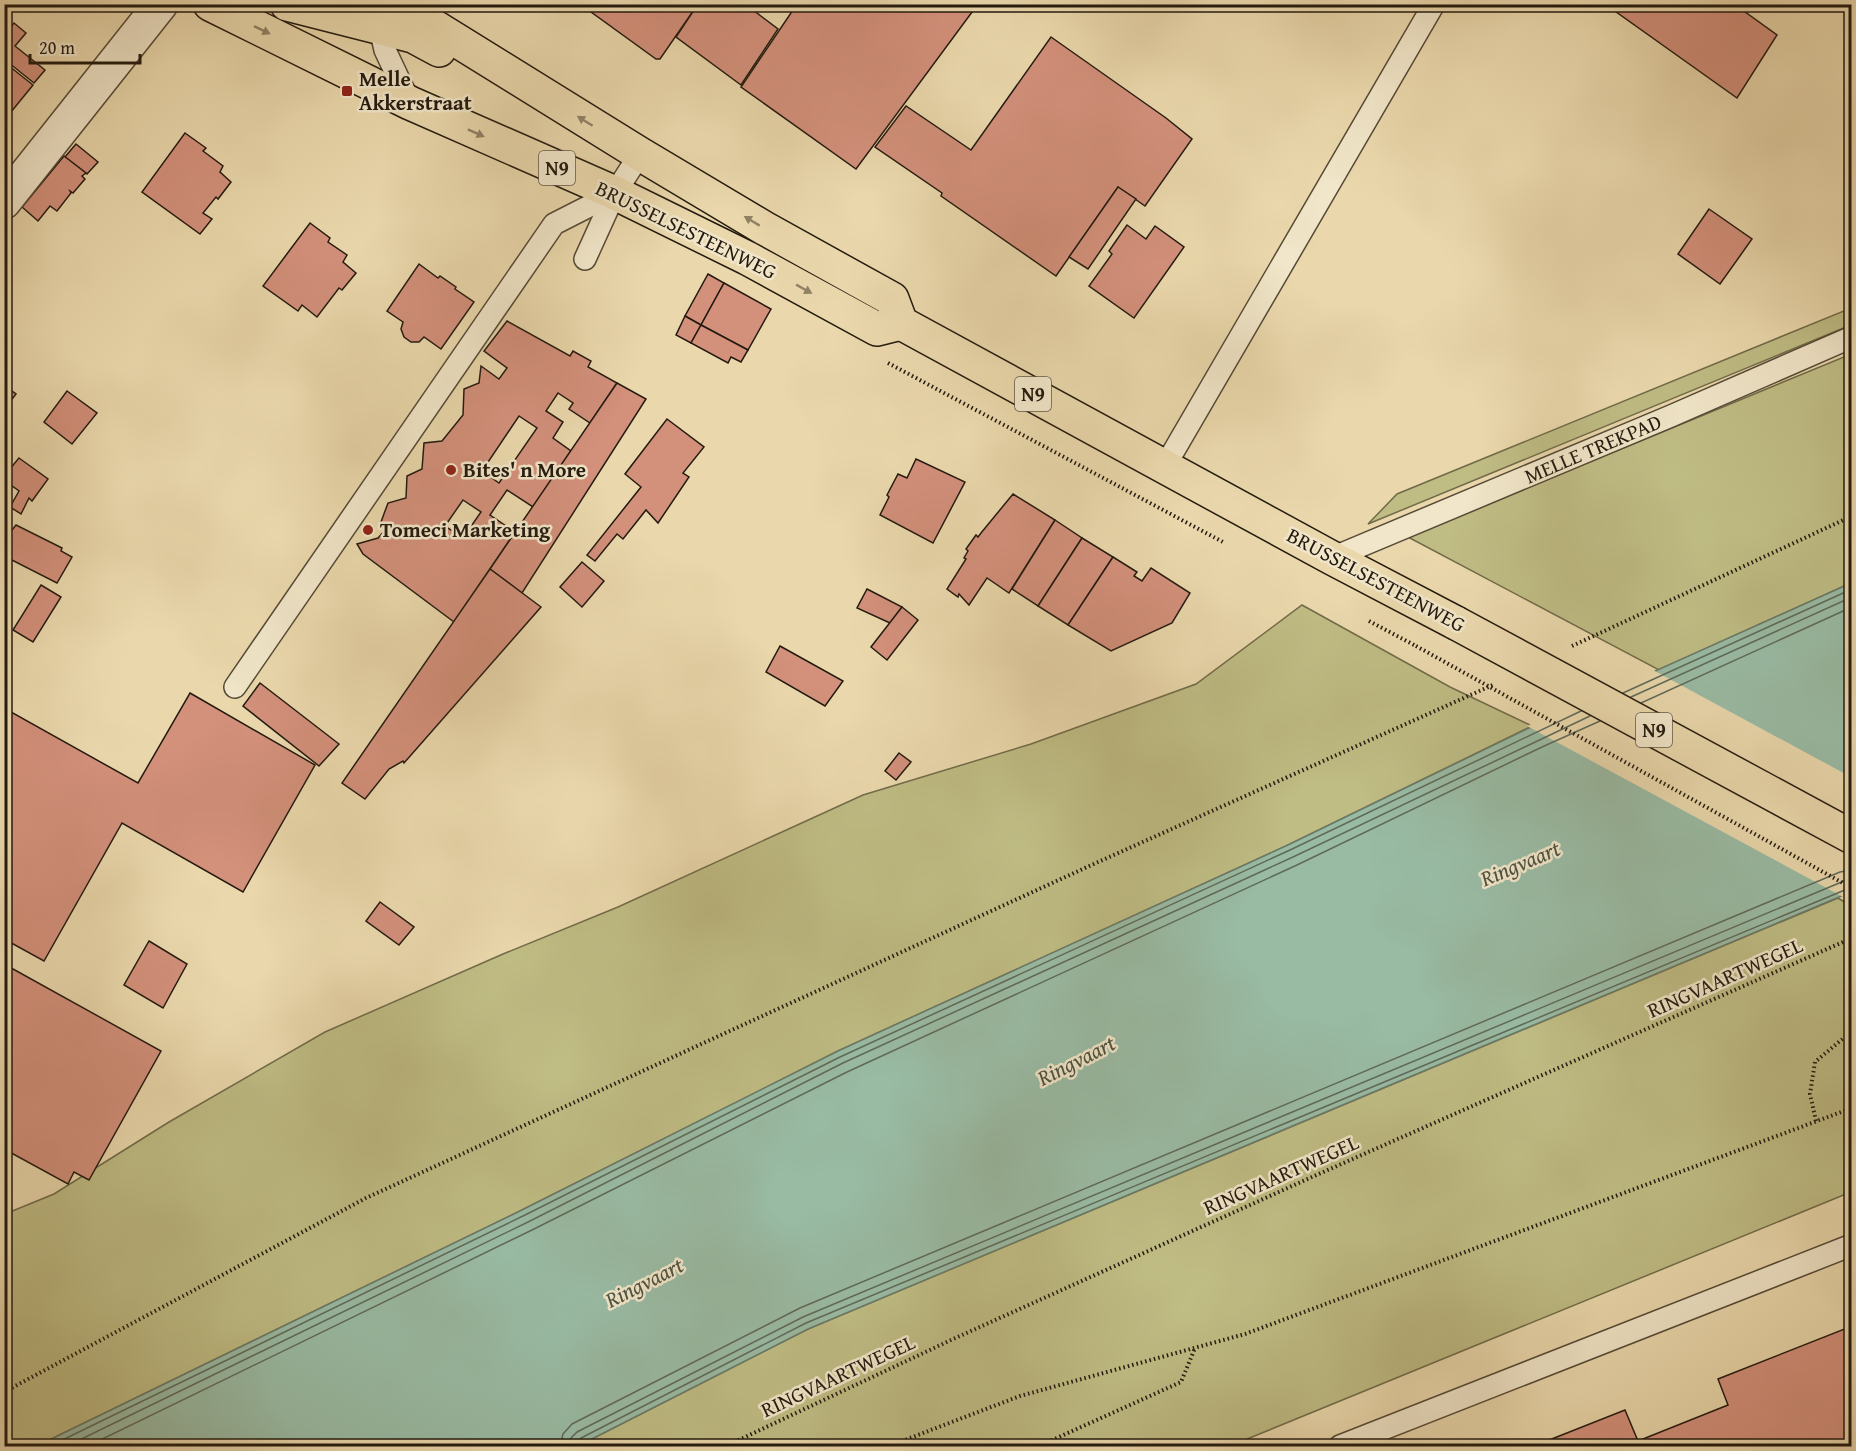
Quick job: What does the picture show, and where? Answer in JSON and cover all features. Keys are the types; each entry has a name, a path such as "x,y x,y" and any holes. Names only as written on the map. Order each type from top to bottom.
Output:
{"main road":[{"name":"BRUSSELSESTEENWEG","path":"210,4 410,104 615,193 747,258 877,329 901,323"},
{"path":"287,4 387,12"},
{"name":"BRUSSELSESTEENWEG","path":"387,12 413,36 479,72 516,78 764,228 892,299 901,323 1851,837"}],"street":[{"path":"4,202 161,4"}],"lane":[{"path":"1165,466 1434,4"},
{"path":"387,12 385,50 410,104"},
{"path":"585,259 615,193 640,154"},
{"path":"235,687 554,224 615,193"},
{"name":"MELLE TREKPAD","path":"1332,558 1671,416 1851,337"},
{"path":"1340,1446 1851,1245"}],"path":[{"path":"1567,648 1851,516"},
{"path":"1416,646 1851,888"},
{"path":"4,1392 366,1198 1086,867 1463,700 1504,679"},
{"name":"RINGVAARTWEGEL","path":"726,1446 951,1340 1280,1191 1851,938"},
{"path":"1816,1121 1810,1094 1815,1062 1851,1031"},
{"path":"889,1446 1020,1396 1245,1334 1851,1108"},
{"path":"1039,1446 1181,1382 1196,1348"}],"shaded area":[{"path":"1851,308 1851,325 1368,524 1397,494"},
{"path":"1851,354 1851,583 1659,670 1408,537"},
{"path":"1302,605 1450,687 1532,726 1288,845 838,1051 522,1210 37,1446 5,1446 5,1214 54,1194 169,1122 325,1032 503,954 618,907 863,795 1031,744 1196,684"},
{"path":"1838,898 1851,906 1851,1192 1230,1446 578,1446 808,1329"}],"water":[{"name":"Ringvaart","path":"1851,583 1851,892 808,1329 578,1446 37,1446 522,1210 838,1051 1288,845 1533,726"}],"pier":[{"path":"1653,670 1851,777 1852,895 1845,898 1527,726"}],"building":[{"path":"580,4 698,4 660,59 656,59"},
{"path":"698,4 745,4 778,29 741,85 676,37"},
{"path":"797,4 978,4 856,169 741,87"},
{"path":"1605,4 1734,4 1777,35 1737,98"},
{"path":"14,23 26,33 15,46 45,70 34,83 4,59 4,35"},
{"path":"1051,37 1192,139 1145,206 1118,187 1056,276 875,147 906,106 971,150"},
{"path":"4,62 33,85 11,112 8,110 4,115 4,70 6,67"},
{"path":"185,133 206,148 203,151 223,166 220,172 231,182 203,213 212,219 200,234 142,192"},
{"path":"76,144 98,162 87,174 65,157"},
{"path":"64,156 86,173 82,176 85,179 73,193 70,191 71,193 57,211 50,206 38,221 22,207"},
{"path":"1118,187 1136,199 1088,269 1069,257"},
{"path":"1709,209 1752,239 1720,284 1678,254"},
{"path":"310,223 330,238 328,242 347,255 343,262 356,273 342,290 339,288 317,317 302,305 298,311 263,286"},
{"path":"1127,225 1146,239 1155,226 1184,247 1134,318 1089,286 1112,254 1109,251"},
{"path":"419,264 438,278 440,276 456,287 455,289 474,302 441,349 424,337 419,342 411,342 404,337 401,329 403,322 387,311"},
{"path":"708,274 724,283 701,325 685,316"},
{"path":"724,283 771,309 748,350 701,325"},
{"path":"685,316 701,325 691,343 676,335"},
{"name":"Bites' n More","path":"507,321 570,356 573,351 591,361 588,367 617,383 590,423 569,409 573,403 558,393 546,411 563,422 553,438 571,451 533,507 507,490 490,515 515,532 454,622 363,554 357,544 378,538 388,527 381,522 388,503 406,498 407,476 422,469 424,443 442,441 463,415 464,389 479,383 481,366 499,379 507,368 484,351","holes":["519,416 537,428 499,483 482,471","463,500 481,512 463,538 445,526"]},
{"path":"701,325 748,350 741,362 731,357 728,363 691,343"},
{"path":"4,376 10,380 5,386 16,394 6,407 4,405"},
{"path":"617,383 646,399 522,593 490,569"},
{"path":"67,391 97,413 72,444 44,422"},
{"path":"667,419 704,447 683,473 689,477 658,523 646,510 623,539 617,534 595,561 587,555 641,487 625,474"},
{"path":"19,458 48,479 32,501 29,498 21,514 10,507 19,491 4,480 4,476"},
{"path":"916,459 965,482 933,543 880,515 898,474 907,478"},
{"path":"1013,494 1055,520 1009,593 987,578 969,605 959,594 958,597 947,589 966,559 964,558 968,551 966,549"},
{"path":"1055,520 1082,538 1038,606 1012,589"},
{"path":"16,525 62,548 61,551 72,557 57,583 4,556 4,540"},
{"path":"1082,538 1113,557 1068,625 1038,606"},
{"path":"1113,557 1137,572 1134,576 1142,581 1151,568 1190,593 1172,623 1111,651 1068,625"},
{"path":"582,562 604,581 582,607 560,587"},
{"path":"490,569 541,607 404,763 403,761 389,769 365,799 342,783"},
{"path":"41,585 61,597 33,642 13,630"},
{"path":"867,589 902,607 890,623 857,608"},
{"path":"902,607 918,620 887,660 871,647"},
{"path":"780,646 843,681 825,706 766,672"},
{"path":"260,683 339,744 319,766 243,706"},
{"path":"190,693 315,765 243,892 122,823 44,961 4,939 4,708 138,783"},
{"path":"899,753 911,762 896,780 885,771"},
{"path":"380,902 414,927 399,945 366,921"},
{"path":"149,941 187,964 163,1008 124,985"},
{"path":"4,964 161,1051 89,1180 74,1172 68,1184 4,1149"},
{"path":"1852,1326 1852,1446 1534,1446 1625,1410 1638,1441 1728,1405 1718,1379"}],"place":[{"name":"Melle Akkerstraat","path":"347,91"},
{"name":"Bites' n More","path":"451,470"},
{"name":"Tomeci Marketing","path":"368,530"}]}
